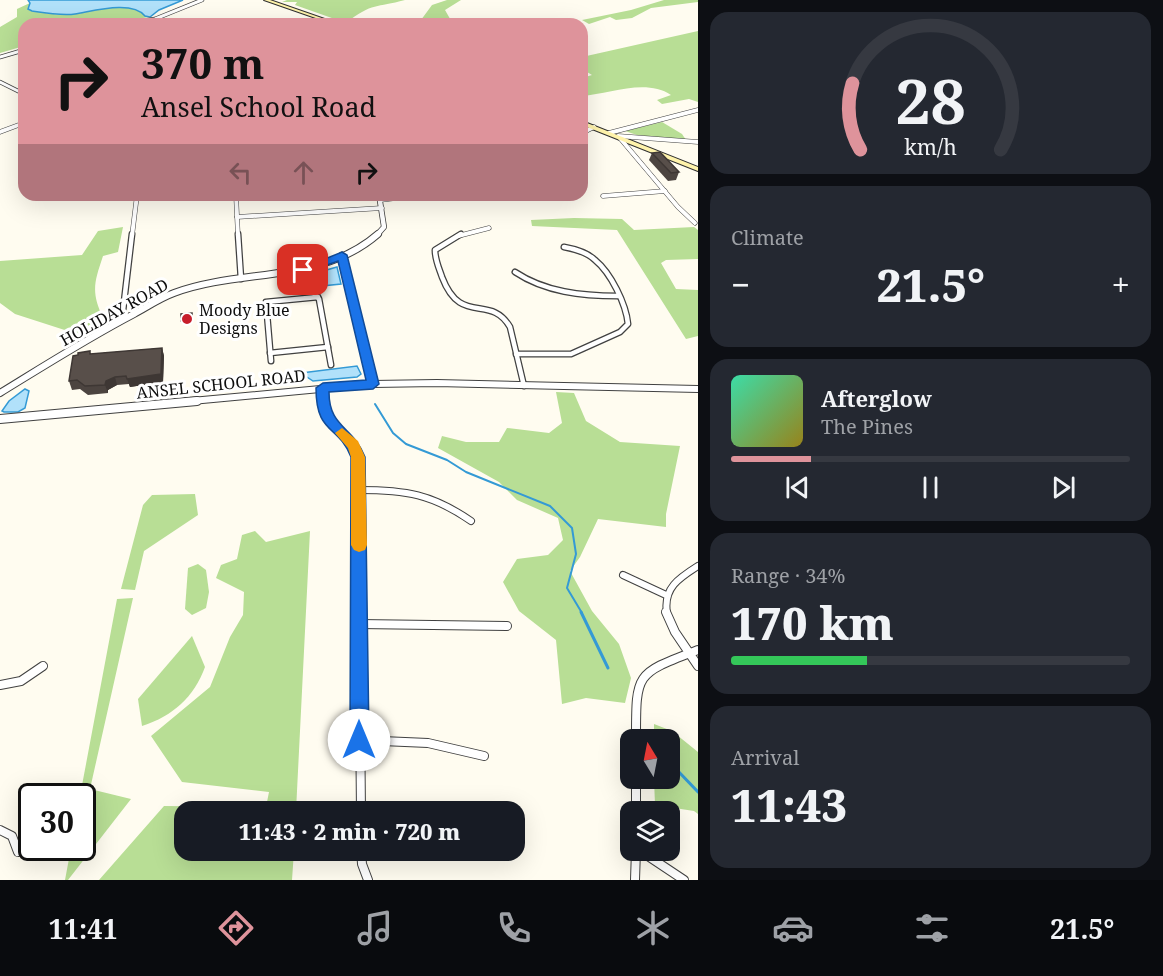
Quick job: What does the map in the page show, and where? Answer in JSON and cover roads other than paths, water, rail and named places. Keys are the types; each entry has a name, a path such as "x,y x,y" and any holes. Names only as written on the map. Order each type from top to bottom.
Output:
{"main road":[{"path":"266,0 319,18"},
{"path":"588,125 698,169"}],"street":[{"path":"157,18 202,0"},
{"path":"0,57 18,52"},
{"path":"0,82 18,91"},
{"path":"609,133 698,110"},
{"path":"0,132 18,125"},
{"path":"588,130 594,127"},
{"path":"618,136 698,142"},
{"path":"618,136 695,223"},
{"path":"603,196 665,191"},
{"path":"122,320 136,201"},
{"path":"236,201 242,279"},
{"name":"HOLIDAY ROAD","path":"0,393 122,320 185,289 297,272 321,265 366,243 382,231 385,222 380,201"},
{"path":"237,218 382,207"},
{"path":"489,228 478,229 444,243 435,250 435,258 448,292 454,301 465,306 498,312 506,319 524,386"},
{"path":"516,354 571,354 620,332 627,326 629,318 597,261 579,251 564,247"},
{"path":"342,255 373,384"},
{"path":"297,272 301,280 318,297 331,365"},
{"path":"515,272 521,279 582,296 618,296"},
{"path":"272,361 266,302 318,297"},
{"path":"270,353 328,347"},
{"name":"ANSEL SCHOOL ROAD","path":"0,418 373,384 698,389"},
{"path":"323,388 323,406 327,418 357,451 361,801"},
{"path":"359,490 421,493 444,502 471,521"},
{"path":"698,566 674,584 666,595 666,607 671,627 698,666"},
{"path":"623,575 666,595"},
{"path":"359,624 507,626"},
{"path":"636,729 640,679 649,669 698,650"},
{"path":"0,685 21,681 43,666"},
{"path":"359,740 428,743 484,756"},
{"path":"0,830 12,836 18,852"},
{"path":"362,861 368,880"},
{"path":"635,880 636,861"},
{"path":"654,861 684,880"}],"water":[{"path":"28,0 183,0 159,10 150,17 139,11 122,8 70,15 42,13 28,9 30,3"},
{"path":"337,267 341,284 312,287 305,280 309,275"},
{"path":"357,366 361,374 357,377 313,381 301,373"},
{"path":"25,389 29,391 25,408 18,412 2,411 9,401"}],"waterway":[{"path":"375,404 393,433 406,444 447,460 466,472 550,506 572,528 576,554 567,588 582,613"},
{"path":"581,612 608,668"},
{"path":"680,773 698,792"}],"place":[{"name":"Moody Blue Designs","path":"187,319"}]}
